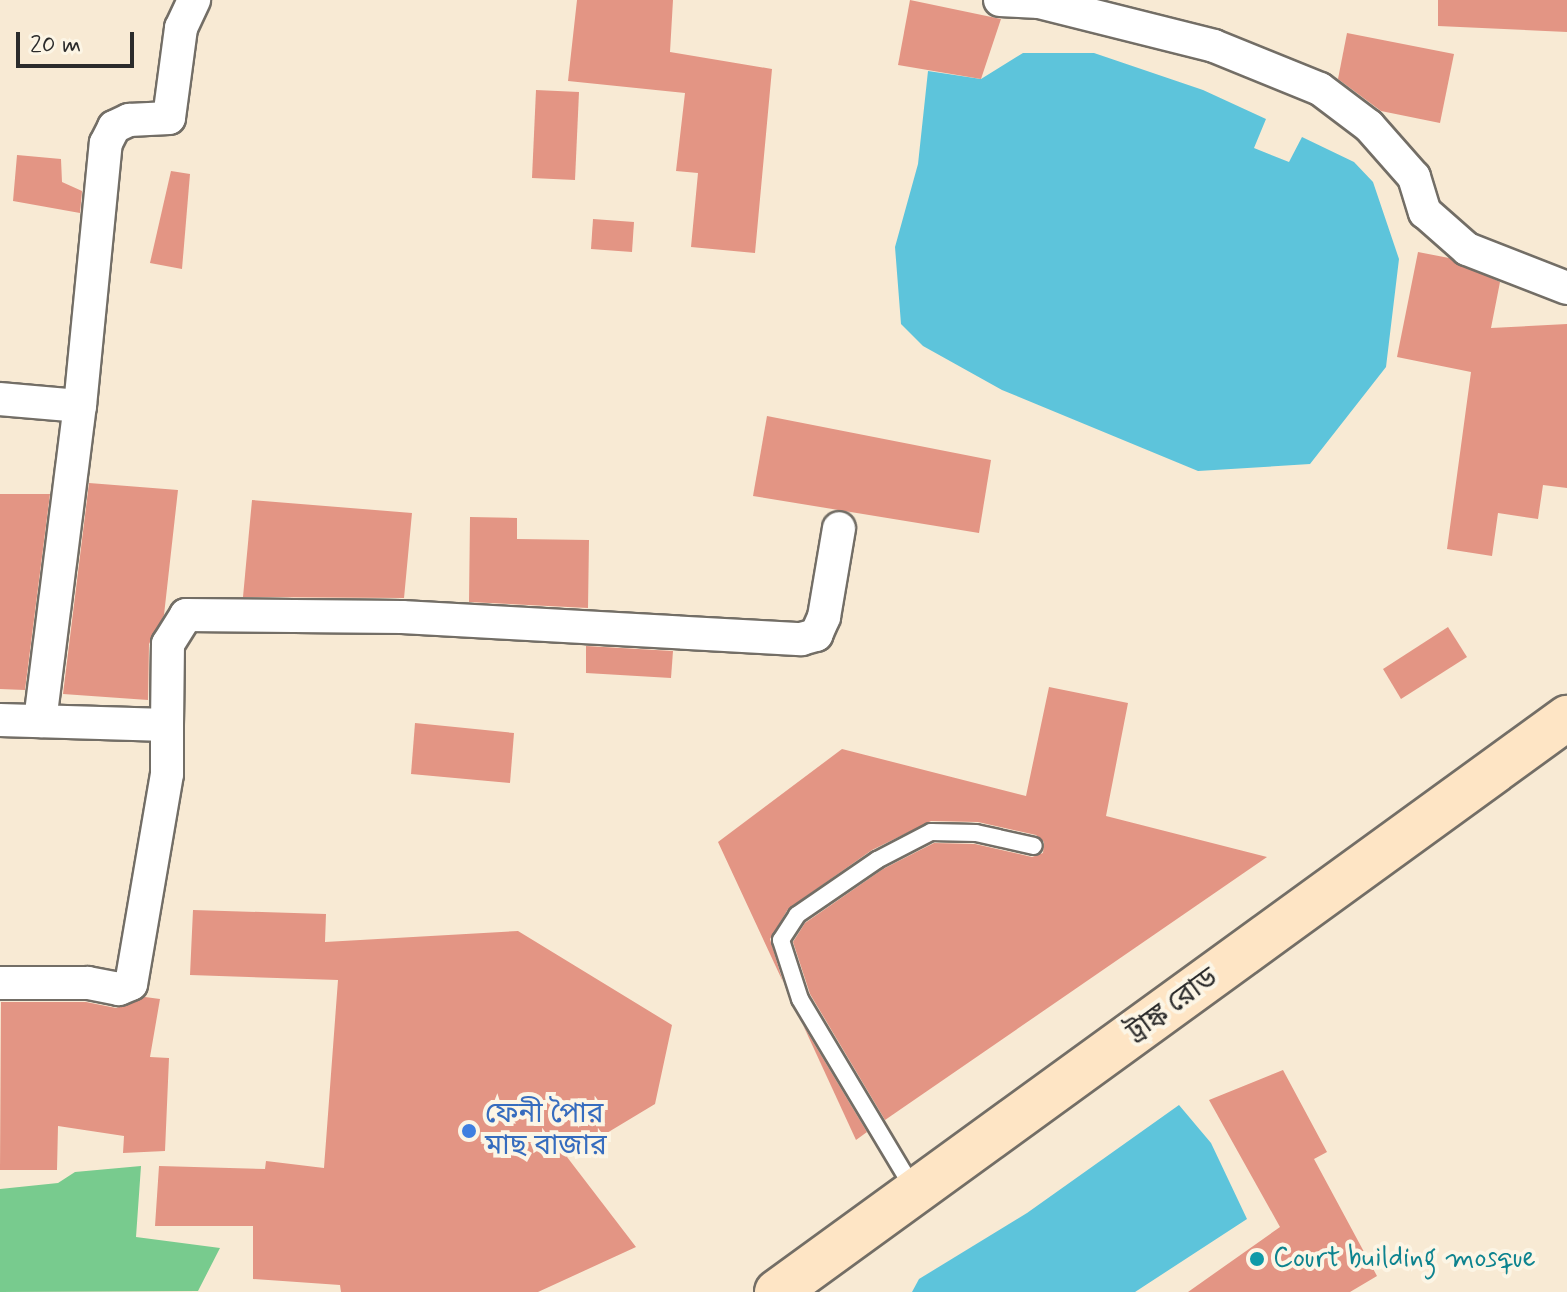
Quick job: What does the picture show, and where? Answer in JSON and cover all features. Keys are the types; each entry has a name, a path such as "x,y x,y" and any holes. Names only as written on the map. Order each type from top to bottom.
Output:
{"main road":[{"name":"ট্রাঙ্ক রোড","path":"779,1291 1567,718"}],"street":[{"path":"40,721 80,406 106,143 114,127 129,120 169,118 181,28 194,0"},
{"path":"1000,0 1039,2 1214,46 1320,89 1369,126 1414,177 1425,212 1467,249 1567,288"},
{"path":"0,399 80,406"},
{"path":"0,983 88,983 119,989 131,984 167,774 168,644 186,615 402,617 801,639 816,635 824,617 839,528"},
{"path":"0,720 167,725"}],"lane":[{"path":"916,1193 800,999 781,940 797,915 877,860 931,832 976,833 1034,846"}],"green space":[{"path":"141,1166 136,1237 220,1248 198,1291 0,1292 0,1189 58,1183 75,1172"}],"water":[{"path":"1023,53 1094,53 1203,90 1266,119 1254,148 1289,162 1302,137 1354,162 1373,182 1399,259 1386,367 1310,464 1198,471 1002,390 923,346 901,324 895,247 918,164 928,71 981,79"},
{"path":"1179,1105 1211,1143 1247,1219 1135,1292 912,1292 919,1279 1027,1213"}],"building":[{"path":"577,0 673,0 670,52 772,69 755,253 691,247 698,173 676,171 685,93 568,81"},
{"path":"910,0 1001,19 981,79 898,65"},
{"path":"1438,0 1567,0 1567,32 1438,26"},
{"path":"1347,33 1454,54 1440,123 1381,111 1338,79"},
{"path":"536,90 579,92 575,180 532,178"},
{"path":"17,155 61,159 62,182 82,191 80,213 13,201"},
{"path":"171,171 190,174 182,269 150,263"},
{"path":"593,219 634,222 632,252 591,249"},
{"path":"1418,252 1449,258 1500,282 1491,328 1567,324 1567,488 1543,485 1538,519 1498,513 1492,556 1447,549 1471,372 1397,357"},
{"path":"767,416 991,460 979,533 753,496"},
{"path":"89,483 178,490 164,615 149,644 148,700 63,694"},
{"path":"0,494 50,494 25,690 0,689"},
{"path":"252,500 412,513 404,598 243,597"},
{"path":"470,517 517,518 517,539 589,540 588,608 469,602"},
{"path":"1448,627 1467,657 1401,699 1383,669"},
{"path":"586,646 673,651 671,678 586,673"},
{"path":"1049,687 1128,703 1106,816 1267,857 885,1120 810,994 793,942 805,923 883,869 934,843 975,844 1032,857 1043,853 1044,842 1036,835 978,822 931,821 872,850 788,909 770,939 783,982 718,842 842,749 1026,796"},
{"path":"415,723 514,733 510,783 411,774"},
{"name":"ফেনী পৈার মাছ বাজার","path":"193,910 326,914 325,942 518,931 672,1025 655,1104 567,1157 636,1247 538,1292 341,1292 340,1285 253,1279 253,1226 155,1226 159,1166 265,1169 266,1161 324,1168 338,980 190,975"},
{"path":"145,997 160,999 150,1057 169,1058 165,1151 123,1153 124,1136 58,1126 57,1170 0,1170 1,1002 86,1002 116,1008"},
{"path":"803,1025 867,1132 856,1140"},
{"path":"1283,1070 1327,1152 1314,1159 1377,1276 1350,1292 1188,1292 1280,1227 1209,1100"}],"place":[{"name":"ফেনী পৈার মাছ বাজার","path":"469,1131"},
{"name":"Court building mosque","path":"1257,1259"}]}
